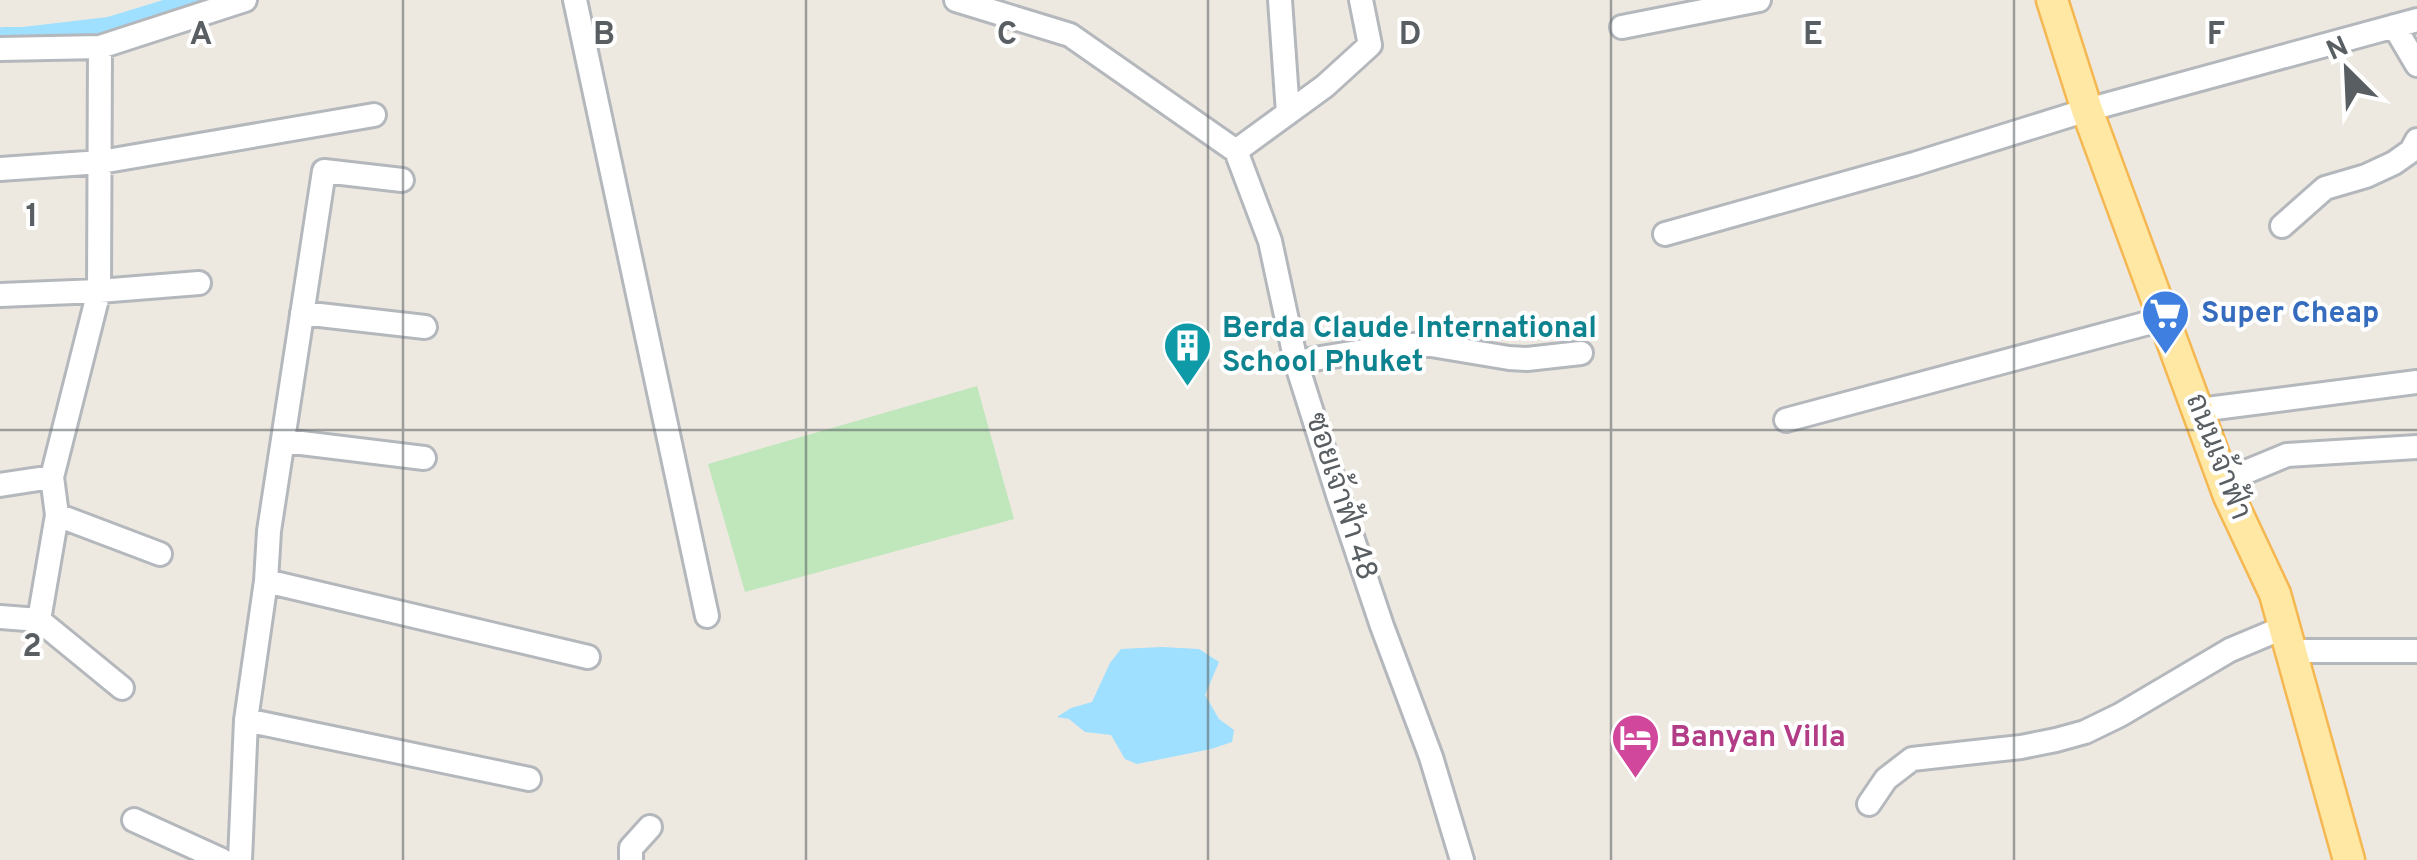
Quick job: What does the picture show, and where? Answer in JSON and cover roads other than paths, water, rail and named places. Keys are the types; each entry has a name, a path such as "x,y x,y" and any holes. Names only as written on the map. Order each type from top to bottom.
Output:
{"main road":[{"name":"ถนนเจ้าฟ้า","path":"2052,0 2087,110 2229,496 2276,594 2349,860"}],"street":[{"path":"0,50 100,47 245,0"},
{"path":"574,0 707,616"},
{"path":"956,0 1070,35 1236,152 1325,86 1370,45 1361,0"},
{"path":"1280,0 1288,113"},
{"path":"1622,27 1758,0"},
{"path":"1665,234 1914,164 2087,110 2406,23 2417,64"},
{"path":"39,620 57,515 52,477 99,291 100,47"},
{"path":"0,168 100,162 374,115"},
{"path":"2282,226 2326,188 2394,163 2411,151 2417,140"},
{"name":"ซอยเจ้าฟ้า 48","path":"1236,152 1270,241 1296,362 1382,626 1431,757 1462,860"},
{"path":"240,860 246,720 324,171 402,180"},
{"path":"0,295 199,283"},
{"path":"302,313 425,328"},
{"path":"1786,420 2163,319"},
{"path":"1296,362 1400,345 1447,347 1526,359 1581,353"},
{"path":"2199,410 2417,382"},
{"path":"285,440 424,458"},
{"path":"2224,481 2287,456 2417,447"},
{"path":"0,485 52,477"},
{"path":"57,515 160,554"},
{"path":"266,581 588,658"},
{"path":"0,617 39,620 122,688"},
{"path":"1869,804 1886,779 1912,759 2022,746 2086,732 2230,650 2288,639 2417,651"},
{"path":"246,720 530,779"},
{"path":"134,820 222,860"},
{"path":"630,860 631,848 650,827"}],"water":[{"path":"1121,649 1199,649 1219,662 1205,695 1219,719 1234,730 1232,742 1137,764 1125,759 1111,735 1085,732 1069,719 1057,717 1092,702"}],"waterway":[{"path":"3,38 109,28 201,0"}],"place":[{"name":"Super Cheap","path":"2166,356"},
{"name":"Berda Claude International School Phuket","path":"1187,388"},
{"name":"Banyan Villa","path":"1635,780"}]}
